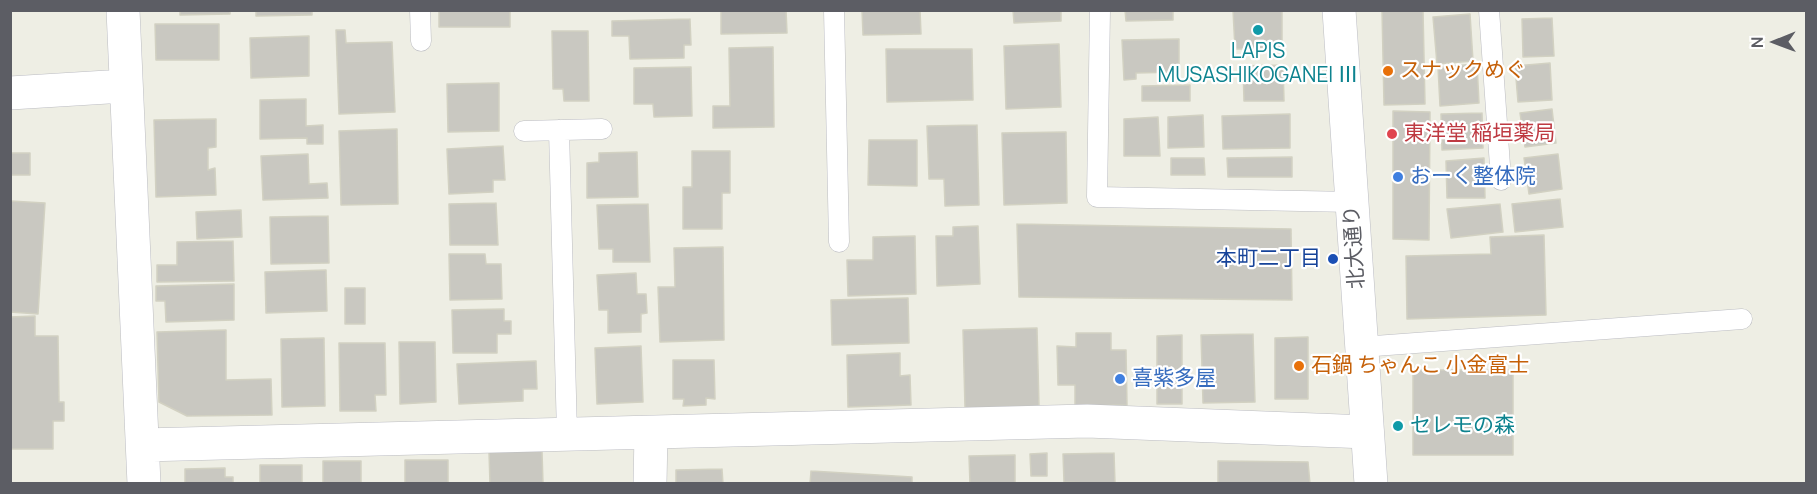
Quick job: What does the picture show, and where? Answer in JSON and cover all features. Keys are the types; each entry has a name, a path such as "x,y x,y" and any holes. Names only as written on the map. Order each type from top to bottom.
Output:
{"street":[{"path":"123,10 124,86 144,483"},
{"name":"北大通り","path":"1339,10 1371,483"},
{"path":"10,93 124,86"},
{"path":"143,445 1087,421 1367,432"},
{"path":"650,483 651,433"}],"lane":[{"path":"420,10 421,41"},
{"path":"834,10 839,242"},
{"path":"1100,10 1097,197 1352,202"},
{"path":"1489,10 1501,180"},
{"path":"524,131 602,129"},
{"path":"559,130 567,434"},
{"path":"1362,346 1742,319"}],"building":[{"path":"180,10 230,10 230,14 180,15"},
{"path":"256,10 312,10 312,15 256,16"},
{"path":"439,10 510,10 510,27 439,27"},
{"path":"721,10 786,10 787,33 721,34"},
{"path":"862,10 920,10 921,34 863,35"},
{"path":"1013,10 1061,10 1061,21 1014,23"},
{"path":"1125,10 1173,10 1173,20 1126,21"},
{"name":"LAPIS MUSASHIKOGANEI Ⅲ","path":"1233,10 1282,10 1282,49 1235,49"},
{"path":"1382,10 1423,10 1425,104 1384,105"},
{"path":"1470,14 1473,61 1437,64 1433,17"},
{"path":"1552,18 1554,56 1523,57 1522,19"},
{"path":"690,19 691,45 684,45 684,58 630,59 629,36 612,36 612,21"},
{"path":"155,24 219,24 219,60 156,60"},
{"path":"336,30 345,30 346,43 392,42 395,112 339,114"},
{"path":"552,31 588,31 589,101 564,101 563,89 553,89"},
{"path":"309,36 309,76 251,78 250,38"},
{"path":"1179,39 1179,72 1136,73 1136,79 1124,80 1122,40"},
{"path":"1059,44 1061,107 1006,109 1004,46"},
{"path":"773,47 774,127 713,128 713,106 730,106 729,48"},
{"path":"886,49 972,49 973,100 887,102"},
{"path":"1550,63 1552,100 1518,102 1515,66"},
{"path":"1477,64 1479,103 1440,106 1438,67"},
{"path":"1283,65 1284,101 1244,101 1243,66"},
{"path":"691,67 692,116 654,117 653,104 634,104 634,68"},
{"path":"499,83 499,131 448,132 447,84"},
{"path":"1190,85 1190,101 1142,101 1142,86"},
{"path":"306,99 306,126 323,125 323,144 307,144 307,138 260,139 260,100"},
{"path":"1552,109 1556,143 1525,147 1520,113"},
{"path":"1393,111 1430,112 1429,240 1393,239"},
{"path":"1482,113 1483,148 1442,150 1441,114"},
{"path":"1290,114 1290,148 1223,149 1222,116"},
{"path":"1203,115 1204,147 1168,148 1168,117"},
{"path":"1158,117 1160,156 1124,156 1124,119"},
{"path":"216,119 216,147 208,148 208,170 215,168 216,195 156,197 154,120"},
{"path":"977,125 979,205 945,206 944,179 929,179 927,126"},
{"path":"397,129 398,204 341,205 339,131"},
{"path":"1066,132 1067,203 1004,205 1002,133"},
{"path":"869,140 917,140 917,186 868,185"},
{"path":"503,146 505,180 493,180 493,192 449,194 447,149"},
{"path":"692,151 730,151 730,193 722,193 722,229 683,229 683,187 692,187"},
{"path":"637,152 638,197 587,198 587,163 599,162 599,153"},
{"path":"10,153 30,153 30,175 10,175"},
{"path":"308,154 309,184 327,183 328,198 263,200 261,156"},
{"path":"1558,154 1562,189 1529,194 1524,158"},
{"path":"1292,157 1292,177 1228,177 1227,158"},
{"path":"1171,158 1204,158 1205,175 1171,175"},
{"path":"1484,158 1485,198 1447,198 1446,161"},
{"path":"1560,199 1563,227 1515,232 1512,204"},
{"path":"10,201 45,203 38,314 10,312"},
{"path":"496,203 498,245 450,245 449,204"},
{"path":"648,204 650,262 613,262 613,249 599,249 597,205"},
{"path":"1500,204 1503,232 1451,238 1447,209"},
{"path":"241,210 242,237 197,239 196,212"},
{"path":"328,216 329,263 271,264 270,217"},
{"path":"1017,224 1291,229 1292,300 1019,297"},
{"path":"978,226 980,284 937,286 936,236 953,236 953,227"},
{"path":"1544,235 1546,315 1407,319 1406,256 1491,254 1490,237"},
{"path":"915,236 916,294 848,296 847,260 873,260 873,237"},
{"path":"233,241 234,281 157,282 157,265 177,265 177,242"},
{"path":"723,247 724,340 660,342 658,287 675,287 674,248"},
{"path":"449,254 485,254 486,264 501,264 502,299 450,300"},
{"path":"326,270 327,311 266,313 265,272"},
{"path":"636,273 637,294 646,294 647,313 641,314 641,332 608,333 608,310 599,310 597,275"},
{"path":"234,284 234,320 166,322 165,301 156,301 156,286"},
{"path":"345,288 365,288 365,324 345,324"},
{"path":"908,298 909,343 832,345 831,300"},
{"path":"504,309 504,321 511,321 511,334 497,334 497,353 453,353 452,310"},
{"path":"35,316 35,336 58,336 59,402 64,402 64,421 53,421 53,449 10,449 10,317"},
{"path":"1037,328 1039,406 965,408 963,330"},
{"path":"226,330 226,380 271,379 272,415 187,416 159,402 157,332"},
{"path":"1076,333 1111,333 1111,350 1126,350 1127,405 1075,406 1075,385 1058,385 1057,346 1076,347"},
{"path":"1253,334 1255,402 1203,403 1201,335"},
{"path":"1182,335 1182,404 1157,404 1157,336"},
{"path":"1308,337 1308,399 1275,399 1275,338"},
{"path":"324,338 325,406 282,407 281,339"},
{"path":"399,342 435,342 436,402 400,404"},
{"path":"339,343 385,343 386,395 375,395 376,411 340,411"},
{"path":"641,346 643,402 597,404 595,348"},
{"path":"900,353 900,376 910,375 911,405 848,407 847,355"},
{"path":"673,360 714,360 715,399 706,398 706,405 683,406 684,399 673,399"},
{"path":"536,361 537,389 523,389 523,401 459,404 457,364"},
{"path":"1413,370 1513,370 1513,455 1413,455"},
{"path":"542,451 543,484 490,484 489,452"},
{"path":"1047,453 1047,476 1031,476 1030,454"},
{"path":"1114,453 1115,484 1064,482 1063,454"},
{"path":"1015,455 1015,484 970,484 969,456"},
{"path":"405,460 448,460 448,484 405,484"},
{"path":"323,461 361,461 361,484 323,484"},
{"path":"1218,461 1308,462 1310,484 1218,484"},
{"path":"260,465 302,465 302,484 260,484"},
{"path":"225,468 225,477 233,477 233,484 185,484 185,469"},
{"path":"722,469 723,484 676,484 676,470"},
{"path":"811,471 912,477 912,484 810,484"}],"place":[{"name":"LAPIS MUSASHIKOGANEI Ⅲ","path":"1258,30"},
{"name":"スナックめぐ","path":"1388,71"},
{"name":"東洋堂 稲垣薬局","path":"1392,134"},
{"name":"おーく整体院","path":"1398,177"},
{"name":"本町二丁目","path":"1333,259"},
{"name":"石鍋 ちゃんこ 小金富士","path":"1299,366"},
{"name":"喜紫多屋","path":"1120,379"},
{"name":"セレモの森","path":"1398,426"}]}
